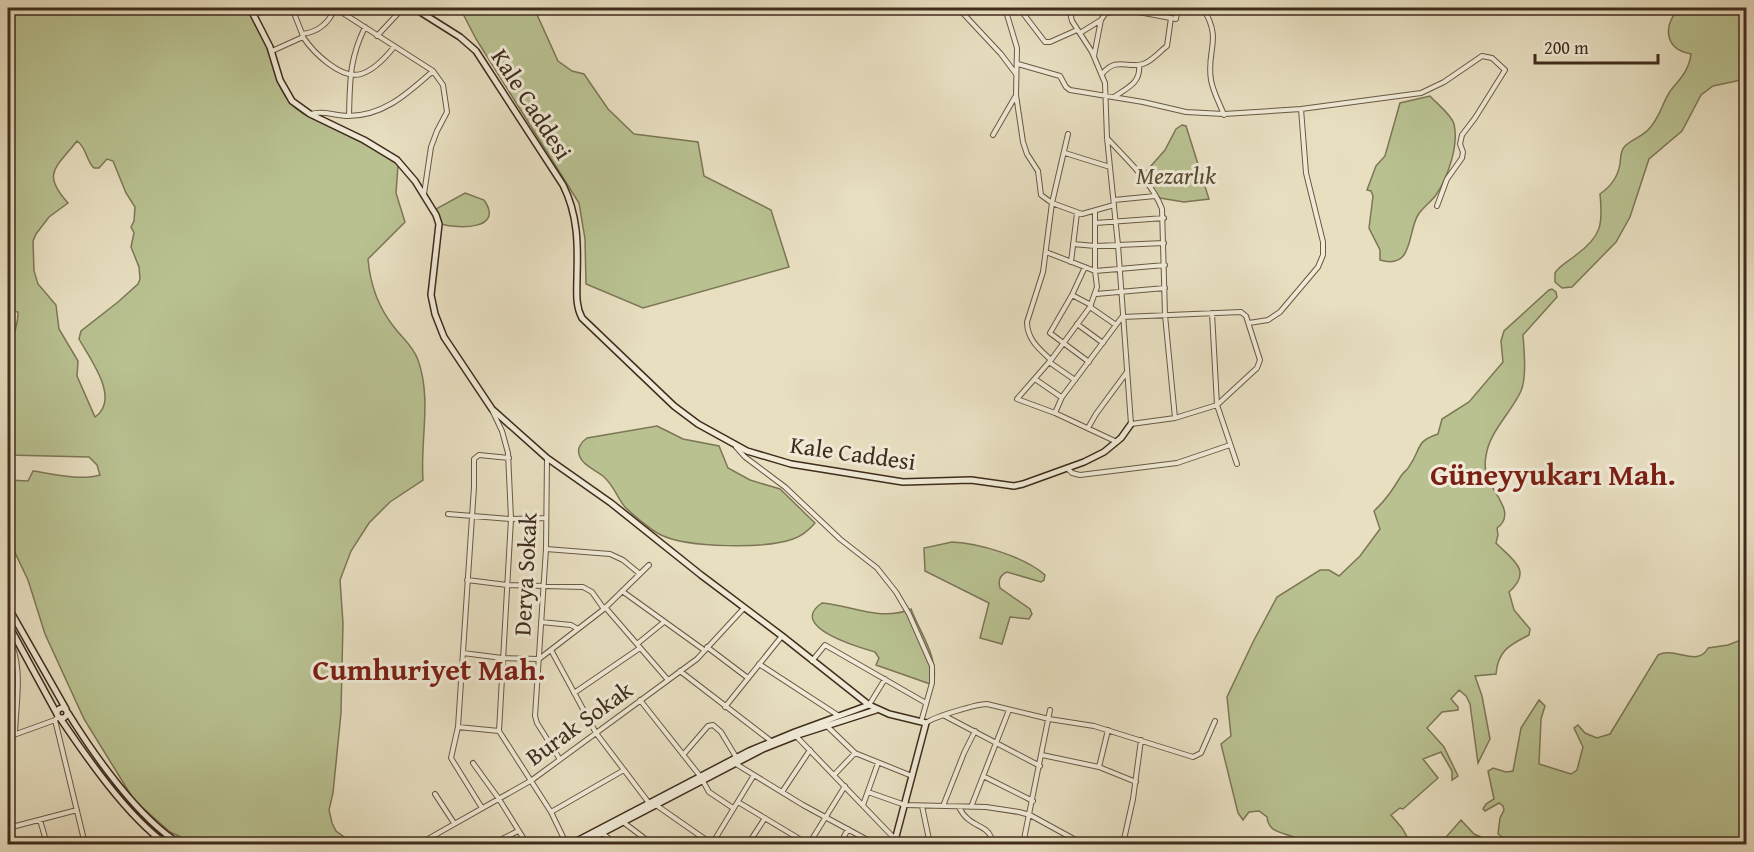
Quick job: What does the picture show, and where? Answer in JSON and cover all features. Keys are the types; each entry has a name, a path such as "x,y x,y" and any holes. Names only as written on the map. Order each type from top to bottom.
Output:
{"street":[{"path":"250,8 271,52 286,92 296,104 310,114 392,156 409,172 436,215 438,224 431,295 435,314 444,337 492,409 502,431 509,458 511,519 499,731 532,780 569,844 653,804"},
{"path":"292,8 303,35 313,50 328,63 350,74 365,73 384,59 394,47"},
{"path":"271,52 323,26 332,16 335,8 433,71 443,85 447,112 436,131 431,147 424,195"},
{"path":"343,13 346,8"},
{"path":"377,36 403,8"},
{"name":"Kale Caddesi","path":"417,8 460,37 476,51 563,185 577,223 578,304 585,321 683,413 703,428 736,446 781,462 903,482 964,480 1014,486 1067,468 1104,452 1117,442 1131,424"},
{"path":"958,8 1001,54 1016,75"},
{"path":"1005,8 1016,41 1018,64 1016,95 1024,146 1038,171 1041,195 1052,203 1077,213 1086,214 1114,203 1155,196"},
{"path":"1019,8 1045,42 1078,32 1101,20 1106,14 1124,10 1176,19 1180,11 1203,8 1214,32 1211,81 1224,115"},
{"path":"1070,8 1072,21 1094,56 1105,83 1107,138 1122,292 1122,317 1131,424 1175,418 1217,405 1259,364 1260,360 1249,323 1245,314 1241,312 1122,317"},
{"path":"1102,74 1116,63 1139,65 1150,61 1167,46 1171,18"},
{"path":"1094,56 1101,20"},
{"path":"349,116 350,74 355,48 365,27"},
{"path":"1018,64 1060,76 1070,90 1143,102 1186,112 1224,115 1301,109 1421,93 1444,82 1482,56 1492,58 1505,70 1476,118 1462,135 1460,144 1463,156 1447,179 1437,206"},
{"path":"1113,98 1136,81 1140,72 1139,65"},
{"path":"310,114 321,112 349,116 371,113 400,99 433,71"},
{"path":"993,135 1005,118 1016,95"},
{"path":"1249,323 1268,320 1280,312 1318,267 1323,255 1323,242 1306,173 1301,109"},
{"path":"1068,134 1052,203 1041,282 1027,326 1033,342 1050,361 1075,380"},
{"path":"1107,138 1133,166 1155,196 1164,218 1165,315 1175,418"},
{"path":"1065,153 1110,167"},
{"path":"1095,211 1096,294 1063,344 1017,399 1055,413 1117,442"},
{"path":"1071,262 1077,213"},
{"path":"1095,223 1164,218"},
{"path":"1073,244 1095,246 1164,243"},
{"path":"1046,252 1095,271 1165,266"},
{"path":"1085,267 1050,333 1089,362"},
{"path":"1096,294 1165,288"},
{"path":"1072,295 1116,325"},
{"path":"1212,313 1217,405 1238,464"},
{"path":"1055,413 1062,397 1122,317"},
{"path":"1077,324 1103,343"},
{"path":"1088,428 1127,372"},
{"path":"1035,379 1062,397"},
{"path":"492,409 547,458 611,502 876,709 924,723 935,717 980,704 1049,719 1081,723 1195,757 1201,753 1215,720"},
{"path":"736,446 749,461 779,482 840,538 877,568 892,585 909,614 932,666 933,678 913,776 895,842"},
{"path":"1067,468 1072,473 1080,475 1177,463 1230,446"},
{"path":"482,808 451,758 458,727 475,457 479,455 509,458"},
{"name":"Derya Sokak","path":"547,458 546,549 536,719 559,758"},
{"path":"448,514 511,519 546,518"},
{"path":"546,549 610,555 623,560 640,574"},
{"path":"463,653 502,658 539,659 604,608 649,565"},
{"path":"467,580 507,585 585,588 592,592 668,680"},
{"path":"622,591 748,678"},
{"path":"8,607 67,711 96,755 138,808 162,832 180,844"},
{"name":"Burak Sokak","path":"419,844 532,780 680,671 706,649 744,608"},
{"path":"541,622 571,625 578,629"},
{"path":"574,693 639,646 664,622"},
{"path":"8,624 58,717 91,763 148,830 166,844"},
{"path":"8,636 9,643 15,651 19,686 15,734"},
{"path":"725,706 782,636"},
{"path":"812,661 825,645 927,703"},
{"path":"551,650 596,732 624,770 653,804 712,844 754,775"},
{"path":"759,664 840,716"},
{"path":"680,671 771,741"},
{"path":"580,844 771,741 869,705 885,679"},
{"path":"640,700 712,794 734,808"},
{"path":"8,702 16,702"},
{"path":"67,711 59,709 58,717 85,844"},
{"path":"735,760 796,736 876,709"},
{"path":"971,807 1009,710"},
{"path":"1023,844 1050,710"},
{"path":"944,716 1040,766"},
{"path":"8,737 58,717"},
{"path":"683,755 708,726 713,724 722,732 735,760 754,775 825,818 875,844"},
{"path":"827,726 855,753 913,776"},
{"path":"458,727 499,731"},
{"path":"1099,767 1108,730"},
{"path":"944,806 975,731"},
{"path":"796,736 863,805 895,842"},
{"path":"1132,844 1124,843 1136,782 1141,740"},
{"path":"782,792 810,750"},
{"path":"834,775 855,753"},
{"path":"1042,755 1099,767 1136,782"},
{"path":"863,805 879,762"},
{"path":"473,763 499,799 526,844"},
{"path":"551,812 624,770"},
{"path":"983,776 1033,801"},
{"path":"738,802 808,844 845,786"},
{"path":"867,792 905,805 997,808 1030,814 1083,844"},
{"path":"435,794 454,824"},
{"path":"922,806 930,844"},
{"path":"959,807 964,818 989,832 991,837 989,844"},
{"path":"8,828 77,810"},
{"path":"748,844 765,818"},
{"path":"40,820 47,844"},
{"path":"622,822 652,844"},
{"path":"840,844 848,830"},
{"path":"492,844 518,831"},
{"path":"602,833 616,844"},
{"path":"426,839 430,844"}],"green space":[{"path":"8,8 247,8 265,41 275,74 287,99 302,113 375,149 398,165 396,193 405,222 368,259 379,303 388,319 413,351 422,375 425,405 423,480 390,502 369,523 351,551 340,580 343,623 341,713 333,793 329,810 336,831 354,844 196,844 170,832 134,800 84,719 45,634 28,580 8,538 8,480 28,481 33,471 76,477 100,475 97,465 89,457 8,455 8,347 15,331 18,312 8,310","holes":["77,141 94,168 99,168 107,159 113,161 126,193 135,207 131,227 134,233 131,247 139,267 140,279 138,284 118,302 81,331 79,339 96,368 104,390 105,400 102,409 95,417 77,376 78,361 59,329 56,305 38,284 34,271 33,241 36,234 49,217 68,203 55,184 54,171"]},
{"path":"460,8 534,8 558,61 572,71 584,74 608,109 634,134 698,142 704,176 771,210 789,267 643,308 586,284 585,239 579,203 476,39"},
{"path":"1679,8 1746,8 1746,79 1713,86 1701,95 1682,131 1649,159 1630,217 1616,242 1572,287 1562,288 1555,282 1555,273 1585,248 1596,235 1601,221 1600,194 1610,185 1619,169 1623,148 1652,125 1688,65 1691,54 1675,47 1669,36 1670,22"},
{"path":"1430,96 1447,113 1454,124 1455,141 1451,161 1436,195 1418,215 1404,255 1399,260 1391,262 1380,260 1380,250 1369,228 1373,196 1371,191 1367,190 1376,166 1385,156 1400,103"},
{"name":"Mezarlık","path":"1182,125 1186,126 1209,199 1184,202 1160,198 1142,176 1165,150 1176,129"},
{"path":"465,193 484,200 489,210 489,217 484,222 468,227 441,224 436,209"},
{"path":"1552,289 1556,292 1557,297 1523,335 1525,363 1523,385 1517,399 1491,439 1485,459 1487,477 1505,512 1502,523 1497,528 1496,543 1518,565 1520,577 1509,592 1514,610 1530,629 1529,635 1511,645 1502,654 1496,674 1475,676 1482,696 1490,739 1478,763 1470,704 1459,690 1451,699 1458,710 1442,712 1427,728 1444,747 1458,776 1452,780 1452,771 1441,752 1423,759 1438,778 1403,809 1400,808 1391,815 1411,844 1303,844 1272,828 1267,817 1259,811 1249,812 1243,820 1238,813 1221,744 1231,736 1227,697 1277,597 1320,570 1329,570 1339,576 1360,556 1380,529 1374,511 1386,499 1409,467 1422,443 1438,434 1442,419 1469,402 1503,362 1501,341 1504,331"},
{"path":"657,426 683,439 719,446 728,468 750,480 780,489 815,523 796,538 746,546 689,543 657,533 625,507 607,481 584,463 579,449 587,438"},
{"path":"952,542 1001,552 1026,562 1045,575 1041,582 1007,572 1001,577 1000,588 1030,609 1032,614 1029,619 1010,617 1002,644 980,638 989,603 925,571 924,548"},
{"path":"822,603 888,614 911,609 928,646 934,666 933,685 876,665 879,658 875,652 843,641 819,628 813,620 813,612"},
{"path":"1746,638 1746,844 1513,844 1498,834 1503,806 1499,803 1485,811 1483,809 1494,799 1488,771 1493,768 1506,772 1513,771 1521,728 1539,700 1545,706 1541,719 1539,764 1571,774 1577,770 1583,747 1574,728 1578,725 1585,733 1597,738 1610,734 1658,655 1671,653 1698,656 1704,654 1708,648 1728,645"},
{"path":"1461,820 1474,834 1497,844 1440,844"}],"district":[{"name":"Güneyyukarı Mah.","path":"1553,474"},
{"name":"Cumhuriyet Mah.","path":"429,669"}]}
